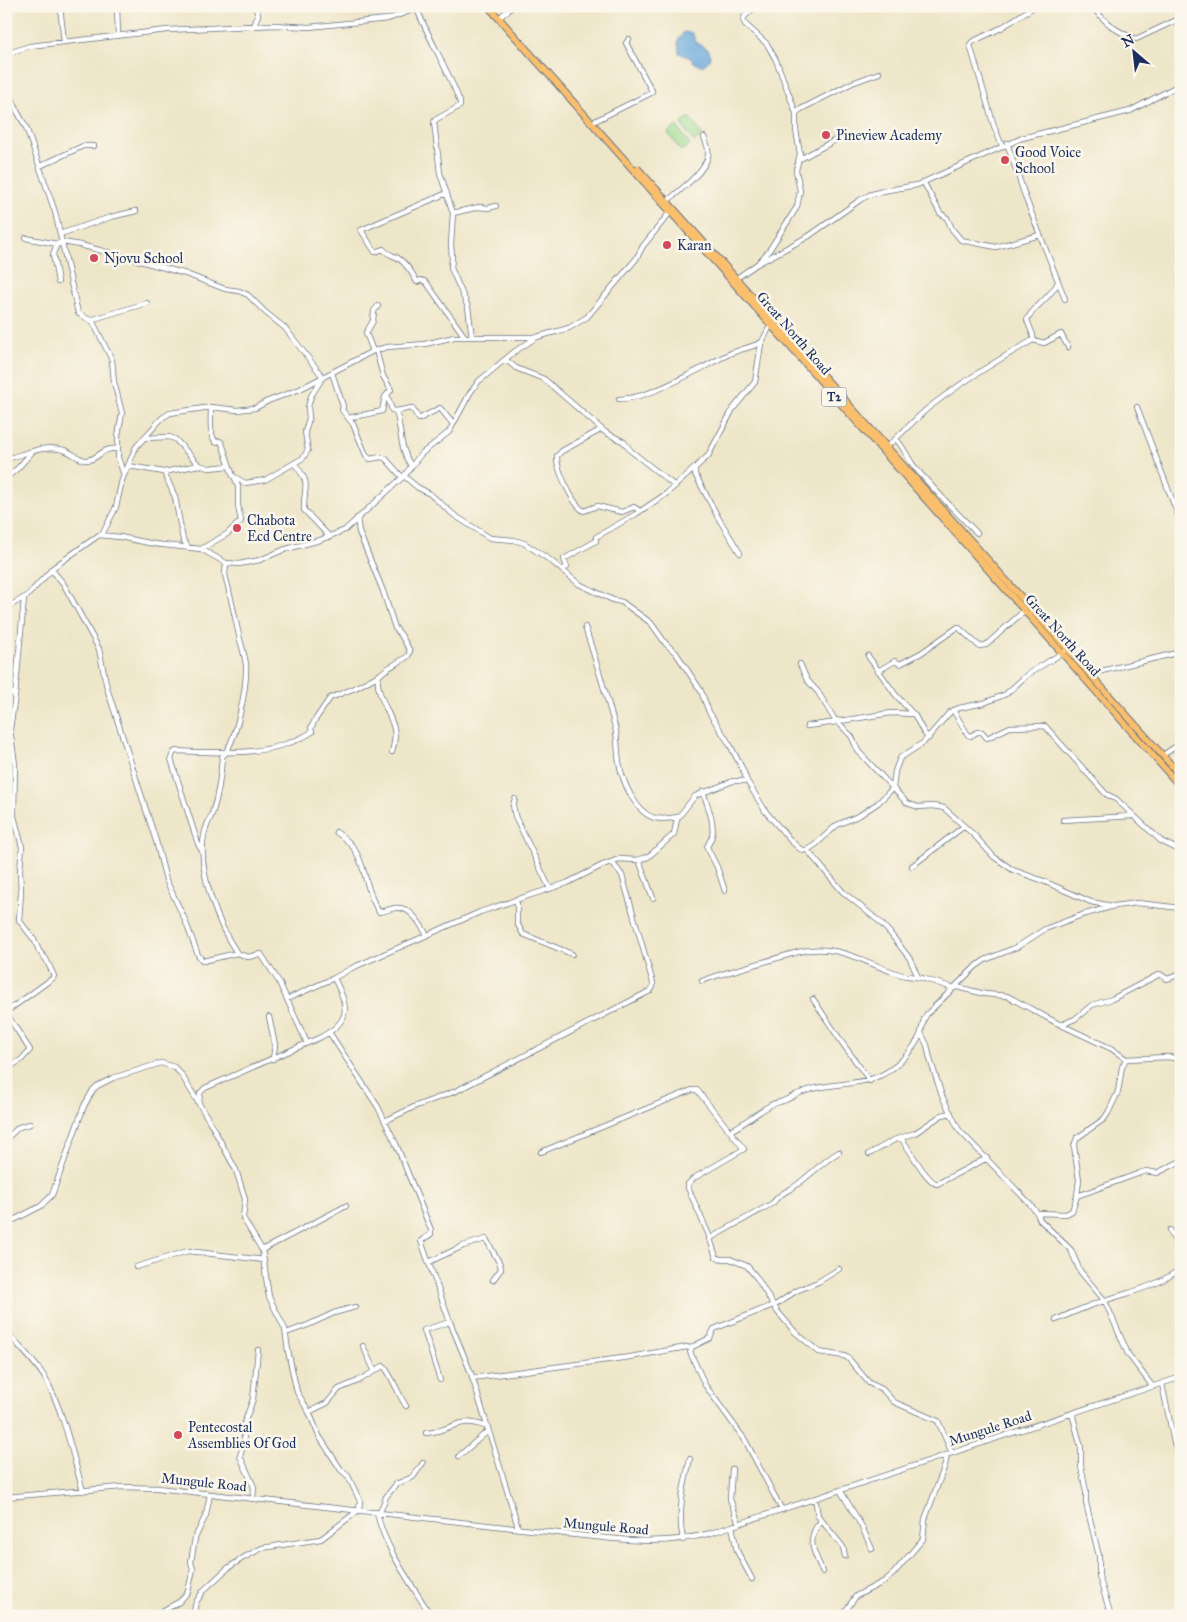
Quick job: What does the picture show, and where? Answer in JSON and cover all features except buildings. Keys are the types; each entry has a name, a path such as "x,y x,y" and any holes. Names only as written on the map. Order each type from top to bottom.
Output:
{"highway":[{"name":"Great North Road","path":"490,6 1065,651 1181,787"},
{"name":"Great North Road","path":"884,449 1024,610 1089,674 1181,776"}],"street":[{"path":"60,6 64,42"},
{"path":"117,6 118,36"},
{"path":"254,6 258,16 254,26"},
{"path":"6,54 30,46 167,30 274,25 309,27 394,18 424,6"},
{"path":"500,17 513,6"},
{"path":"756,6 745,16 744,22 767,44 776,60 796,113 800,159 796,170 800,191 797,207 768,252 757,264"},
{"path":"1035,6 1001,28 972,42 970,45 994,126 1005,144 1065,299"},
{"path":"1092,6 1111,27 1136,39 1181,18"},
{"path":"1178,6 1181,11"},
{"path":"417,9 460,102 460,106 434,121 439,169 453,213 450,244 451,268 468,307 472,337"},
{"path":"592,122 652,94 626,43 629,39"},
{"path":"796,113 852,82 879,73"},
{"path":"6,82 40,166 56,212 60,243 78,313 95,325 112,360 114,382 122,413 118,461 124,475"},
{"path":"734,280 757,264 809,236 869,195 883,191 910,188 924,183 1005,144 1022,138 1130,111 1181,84"},
{"path":"664,203 697,175 706,161 708,153 704,137"},
{"path":"800,159 839,138"},
{"path":"40,166 83,146 94,146"},
{"path":"924,183 940,213 947,218 953,231 961,240 996,247 1040,235"},
{"path":"447,193 361,230 374,252 383,249 410,269 417,282 421,280 426,282 465,337"},
{"path":"453,213 479,207 488,208 496,206"},
{"path":"60,234 136,211"},
{"path":"102,535 116,507 124,475 136,446 162,418 170,413 211,407 237,410 255,408 268,401 300,390 375,350 425,344 447,338 537,337 569,328 587,317 636,260 643,246 672,211"},
{"path":"26,238 60,243 137,260 186,274 225,289 240,291 248,295 285,328 323,377"},
{"path":"58,282 53,254 60,243"},
{"path":"1033,340 1027,320 1029,314 1036,310 1050,295 1058,282"},
{"path":"90,320 147,303"},
{"path":"348,418 382,411 387,395 391,390 383,376 375,350 366,332 373,320 374,311 378,306"},
{"path":"562,570 568,567 564,559 596,541 596,536 640,511 675,486 710,453 733,409 744,394 754,385 762,342 772,323"},
{"path":"884,449 926,410 981,371 1033,340 1044,343 1061,334 1068,347"},
{"path":"6,608 24,599 51,569 95,536 120,537 154,544 201,549 226,563 248,563 290,547 345,530 403,476 421,454 444,436 453,424 472,389 514,352 537,337"},
{"path":"619,400 642,395 730,354 762,342"},
{"path":"506,360 516,368 544,379 602,429 624,442 632,451 675,486"},
{"path":"332,373 341,400 342,410 353,424 368,457 372,459 381,457 386,459 417,487 430,494 454,515 490,538 524,542 583,587 622,602 651,623 666,644 676,653 701,691 709,712 743,770 747,782 769,817 776,822 800,850 807,850 839,823 853,819 870,809 893,788 895,771 900,758 929,738 943,718 953,710 984,703 1006,694 1028,674 1065,651"},
{"path":"211,407 210,428 213,440 215,442 221,441 231,474 245,483 265,480 294,464 306,454 308,450 305,432 308,407 311,396 323,377"},
{"path":"387,395 392,410 412,408 419,419 440,408 453,424"},
{"path":"1137,407 1181,523"},
{"path":"396,411 403,454 410,466"},
{"path":"602,429 562,450 557,456 557,462 570,493 579,508 584,511 597,506 619,512 624,512 634,507 640,511"},
{"path":"144,438 175,438 199,465"},
{"path":"896,439 912,462 977,533"},
{"path":"6,459 46,447 68,451 84,460 89,460 106,449 118,449"},
{"path":"6,478 33,451"},
{"path":"294,464 307,483 304,510 330,536"},
{"path":"129,466 164,472 199,465 209,468 229,466"},
{"path":"695,469 695,474 719,519 740,553"},
{"path":"164,472 174,494 184,540 189,548"},
{"path":"201,549 227,534 241,520 238,506 238,487 235,478"},
{"path":"203,852 198,844 171,756 176,751 254,752 278,747 300,739 312,732 311,728 315,720 330,698 355,688 381,674 408,656 410,651 394,625 378,575 359,532 357,518"},
{"path":"226,563 225,575 246,665 242,708 233,737 226,753 222,757 222,772 215,804 204,834 203,852 208,888 220,921 237,953"},
{"path":"51,569 63,583 99,649 107,688 156,841 166,880 185,920 200,960 205,961 237,953 244,956 258,954 263,956 287,999 307,1043"},
{"path":"6,1070 30,1050 6,1012 54,976 35,941 19,920 22,847 14,816 16,764 8,729 14,696 24,599"},
{"path":"878,671 894,661 900,664 921,653 958,627 979,646 986,645 1024,610"},
{"path":"585,628 601,675 617,734 619,762 623,779 639,807 651,817 663,820 678,817"},
{"path":"1089,674 1181,652"},
{"path":"868,656 895,694 914,714 924,733 929,738"},
{"path":"800,664 807,680 818,692 834,719 852,737 858,751 901,798 911,805 918,807 933,806 944,808 983,844 994,857 1013,870 1091,902 1114,906"},
{"path":"381,674 378,684 384,706 395,732 392,752"},
{"path":"6,688 14,696"},
{"path":"953,710 968,735 971,736 977,732 982,732 986,738 1010,727 1045,726 1106,794 1116,799 1161,840 1181,850"},
{"path":"807,726 891,713 914,714"},
{"path":"1163,756 1181,743"},
{"path":"287,999 352,968 480,912 567,883 619,859 639,860 651,855 674,834 678,817 695,796 733,781 747,782"},
{"path":"704,791 712,830 712,837 707,847 726,891"},
{"path":"516,799 514,805 515,816 550,889"},
{"path":"1062,820 1133,816"},
{"path":"912,866 963,827"},
{"path":"336,832 351,842 358,853 374,902 380,912 396,908 410,912 427,935"},
{"path":"807,850 843,892 880,922 890,933 910,958 918,977"},
{"path":"639,860 653,898"},
{"path":"385,1121 416,1106 456,1091 650,991 653,983 637,924 622,875 612,862"},
{"path":"517,899 517,923 523,934 572,954"},
{"path":"730,1131 741,1126 774,1103 785,1101 804,1091 870,1081 883,1075 900,1062 918,1040 927,1014 975,967 985,960 1017,947 1045,929 1082,915 1114,906 1137,903 1181,908"},
{"path":"702,981 810,949 838,951 903,975 985,994 1007,996 1061,1025 1112,1049 1126,1059 1181,1055"},
{"path":"1061,1025 1075,1019 1092,1005 1112,1000 1156,975 1161,974 1167,979 1181,974"},
{"path":"199,1102 200,1093 205,1088 329,1032 343,1018 346,1012 344,997 334,978"},
{"path":"813,999 842,1044 870,1081"},
{"path":"269,1017 275,1045 272,1059"},
{"path":"329,1032 370,1092 385,1121 431,1230 431,1234 421,1240 472,1378 518,1528"},
{"path":"921,1034 927,1045 945,1102 963,1134 1037,1213 1040,1220 1071,1250 1080,1271 1106,1301 1128,1354 1153,1387"},
{"path":"1174,1057 1181,1059"},
{"path":"1037,1213 1069,1213 1072,1210 1077,1196 1079,1180 1074,1146 1078,1138 1104,1120 1118,1092 1122,1067 1126,1059"},
{"path":"6,1224 41,1206 52,1195 84,1106 96,1086 113,1078 156,1064 174,1067 181,1074 231,1158 245,1199 243,1218 262,1250 269,1297 285,1329 293,1378 298,1392 319,1436 341,1470 348,1476 360,1501 360,1510 321,1539 254,1551 228,1568 204,1590 198,1599 193,1616"},
{"path":"541,1152 695,1089 743,1148 743,1151 694,1178 688,1184 716,1258 730,1259 747,1266 757,1278 773,1306 796,1332 819,1352 848,1358 869,1383 882,1390 894,1402 938,1421 949,1454 925,1519 923,1540 885,1581 856,1596 842,1616"},
{"path":"942,1115 945,1102"},
{"path":"869,1154 915,1133 942,1115 951,1112"},
{"path":"6,1139 19,1127 30,1124"},
{"path":"901,1138 934,1184 987,1158"},
{"path":"709,1239 773,1203 779,1196 796,1186 812,1171 839,1152"},
{"path":"1077,1196 1146,1171 1157,1173 1181,1161"},
{"path":"6,1193 12,1221"},
{"path":"262,1250 346,1206"},
{"path":"1170,1230 1181,1256"},
{"path":"429,1262 463,1246 486,1239 501,1269 493,1280"},
{"path":"136,1267 188,1250 264,1260"},
{"path":"1056,1320 1106,1301 1143,1290 1168,1278 1181,1268"},
{"path":"472,1378 630,1357 687,1347 691,1349 710,1338 714,1329 773,1306 796,1291 818,1282 839,1269"},
{"path":"286,1333 334,1313 355,1307"},
{"path":"440,1380 424,1330 450,1322"},
{"path":"6,1331 41,1373 50,1388 59,1410 83,1491"},
{"path":"362,1346 374,1370"},
{"path":"691,1349 691,1354 702,1380 742,1434 782,1510"},
{"path":"253,1498 254,1487 240,1456 244,1443 244,1424 253,1400 258,1350"},
{"path":"309,1412 327,1402 339,1389 358,1381 383,1366 386,1367 400,1399 406,1406"},
{"name":"Mungule Road","path":"6,1497 140,1487 636,1541 683,1540 739,1524 1181,1378"},
{"path":"1162,1384 1174,1442 1181,1461"},
{"path":"1072,1413 1081,1448 1081,1466 1086,1503 1099,1556 1099,1576 1111,1616"},
{"path":"426,1433 464,1422 474,1422 488,1429"},
{"path":"459,1456 488,1429"},
{"path":"683,1540 680,1512 683,1485 690,1459"},
{"path":"423,1463 413,1477 396,1484 378,1512 379,1522 386,1540 431,1616"},
{"path":"732,1469 730,1500 739,1524"},
{"path":"840,1490 861,1525 872,1549"},
{"path":"153,1616 179,1602 188,1592 195,1538 206,1515 210,1494"},
{"path":"816,1498 816,1512 821,1521 843,1547 845,1556"},
{"path":"821,1521 815,1528 812,1541 814,1552 823,1572"},
{"path":"732,1526 737,1551 752,1579"},
{"path":"188,1592 198,1599"}],"green space":[{"path":"690,117 703,136 694,142 681,124"},
{"path":"677,126 690,145 681,151 668,133"}],"water":[{"path":"684,32 692,33 696,42 709,50 710,58 705,64 698,65 690,58 679,53 678,40"}],"place":[{"name":"Pineview Academy","path":"826,135"},
{"name":"Good Voice School","path":"1005,160"},
{"name":"Karan","path":"667,245"},
{"name":"Njovu School","path":"94,258"},
{"name":"Chabota Ecd Centre","path":"237,528"},
{"name":"Pentecostal Assemblies Of God","path":"178,1435"}]}
